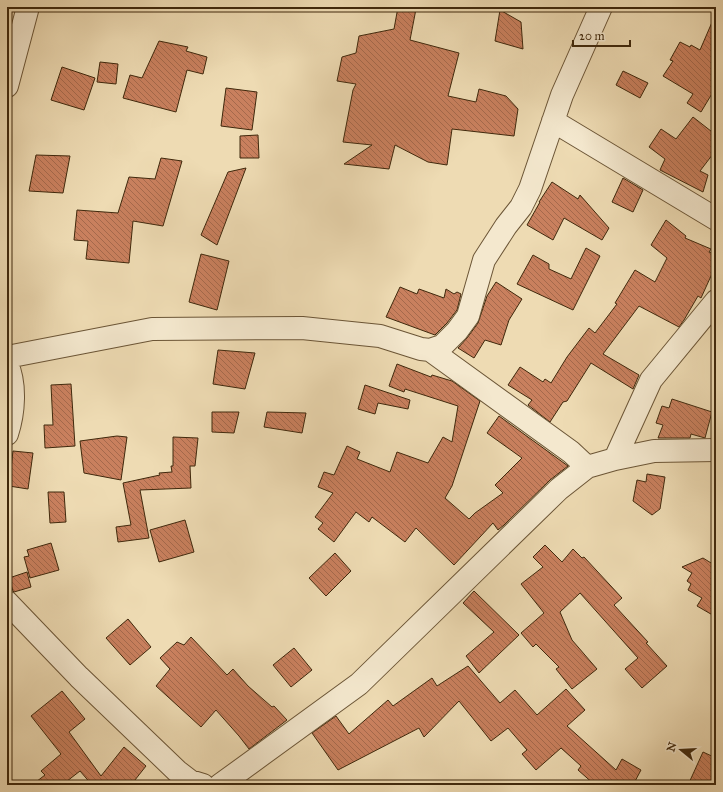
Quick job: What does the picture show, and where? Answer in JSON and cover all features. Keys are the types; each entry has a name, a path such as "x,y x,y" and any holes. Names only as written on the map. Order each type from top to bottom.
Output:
{"street":[{"path":"7,86 28,7"},
{"path":"7,357 152,329 302,328 380,336 414,348 430,350 442,346 457,331 468,316 484,260 506,226 521,207 530,189 571,73 601,7"},
{"path":"553,121 716,219"},
{"path":"615,459 651,380 716,301"},
{"path":"430,350 571,452 587,467"},
{"path":"7,364 11,374 13,394 10,424 7,434"},
{"path":"220,785 359,684 559,489 587,467 615,459 654,451 716,450"},
{"path":"7,602 79,677 177,771 190,781 203,785"}],"building":[{"path":"398,7 416,9 410,40 459,53 448,96 476,102 479,89 506,96 518,109 514,136 452,129 447,165 428,162 395,145 389,169 344,164 372,145 343,142 353,90 356,84 337,81 342,57 356,53 359,36 394,29"},
{"path":"500,10 521,22 523,49 495,41"},
{"path":"716,13 716,87 701,112 687,103 693,94 663,76 673,61 670,60 680,42 690,47 691,45 700,50"},
{"path":"159,41 188,47 186,51 207,57 203,74 187,70 176,112 123,98 130,75 142,78"},
{"path":"100,62 118,64 116,84 97,82"},
{"path":"62,67 95,78 84,110 51,100"},
{"path":"623,71 648,83 640,98 616,85"},
{"path":"226,88 257,92 252,130 221,126"},
{"path":"693,117 716,135 716,150 700,171 708,175 703,192 660,170 665,159 649,147 661,129 676,139"},
{"path":"258,135 259,158 240,158 240,136"},
{"path":"36,155 70,156 63,193 29,191"},
{"path":"161,158 182,161 163,226 133,221 129,263 86,259 88,241 74,240 77,210 118,213 129,177 155,179"},
{"path":"246,168 217,245 201,235 228,172"},
{"path":"623,178 643,190 633,212 612,202"},
{"path":"552,182 578,199 580,195 609,228 602,240 564,218 553,240 527,225"},
{"path":"666,220 686,236 685,238 711,249 709,252 716,255 716,265 701,298 698,296 679,327 639,306 603,354 639,375 633,389 591,363 567,401 563,402 550,422 528,405 532,400 508,385 520,367 543,382 545,379 551,383 567,357 589,328 595,333 617,304 615,303 635,270 655,282 667,258 651,245"},
{"path":"586,248 600,256 573,310 517,284 533,255 549,264 549,269 571,279"},
{"path":"201,254 229,261 217,310 189,302"},
{"path":"496,282 522,299 509,320 501,345 485,340 474,358 458,348 478,323 487,296"},
{"path":"400,287 417,294 419,289 444,298 446,289 454,294 457,292 461,294 457,310 435,335 386,317"},
{"path":"218,350 255,353 245,389 213,384"},
{"path":"397,364 431,377 432,375 452,381 480,401 452,486 445,498 469,519 503,493 495,485 522,458 487,433 499,416 568,466 550,480 498,530 493,523 454,565 416,528 405,542 372,517 369,522 356,512 334,542 318,529 323,523 315,517 333,493 318,487 324,472 334,475 347,446 360,452 357,459 390,472 397,452 428,463 443,437 452,442 458,406 405,389 404,392 389,386"},
{"path":"71,384 75,446 45,448 44,425 53,425 51,385"},
{"path":"365,385 410,400 408,409 378,403 375,414 358,409"},
{"path":"672,399 712,412 705,438 691,434 690,438 658,438 663,425 656,423 662,406 669,408"},
{"path":"212,412 239,412 234,433 212,432"},
{"path":"267,412 306,413 302,433 264,427"},
{"path":"117,436 127,437 121,480 84,473 80,441"},
{"path":"173,437 198,438 195,466 190,466 191,488 140,490 149,538 118,542 116,527 131,525 123,483 160,475 159,473 172,472"},
{"path":"13,451 33,453 28,489 9,486"},
{"path":"647,474 665,477 660,509 652,515 633,501 637,480 646,482"},
{"path":"48,492 64,492 66,522 50,523"},
{"path":"185,520 194,552 159,562 150,530"},
{"path":"51,543 59,570 30,578 24,557 29,556 27,550"},
{"path":"545,545 562,562 573,549 582,558 584,557 622,598 614,605 648,642 646,643 667,666 642,688 625,669 638,658 580,593 560,612 572,640 597,669 572,689 556,669 559,667 536,644 533,647 521,633 544,613 521,584 543,567 533,557"},
{"path":"335,553 351,571 326,596 309,578"},
{"path":"703,558 716,566 716,617 697,606 702,598 688,590 691,584 687,581 692,573 682,567"},
{"path":"27,572 31,587 14,592 9,578"},
{"path":"474,591 519,635 479,673 466,656 494,632 463,603"},
{"path":"128,619 151,647 130,665 106,638"},
{"path":"191,637 227,675 233,669 248,686 272,707 274,706 287,720 249,749 216,710 201,727 156,686 170,669 160,658 177,642 184,645"},
{"path":"294,648 312,670 291,687 273,665"},
{"path":"468,666 500,703 515,690 537,715 566,689 585,710 567,726 616,770 622,759 641,770 633,785 595,785 578,770 581,766 561,748 536,770 522,754 527,750 508,728 491,741 459,701 424,737 419,728 338,770 312,733 336,716 349,734 388,700 393,706 432,678 437,686"},
{"path":"62,691 85,719 69,732 101,776 124,747 146,766 131,785 92,785 80,771 62,785 32,785 45,775 41,771 61,754 31,716"},
{"path":"703,752 716,758 716,785 688,785"}]}
